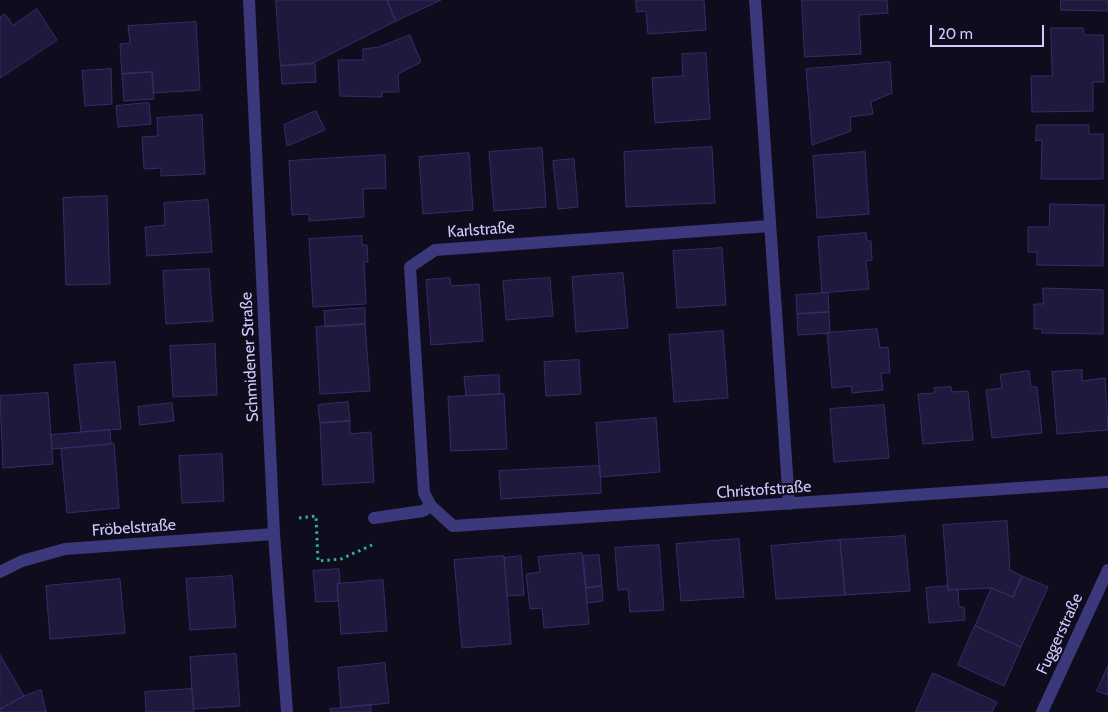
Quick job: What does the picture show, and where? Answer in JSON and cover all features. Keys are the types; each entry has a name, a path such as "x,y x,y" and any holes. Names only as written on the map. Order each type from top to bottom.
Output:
{"street":[{"name":"Schmidener Straße","path":"249,0 274,534 287,712"},
{"path":"755,0 789,504"},
{"name":"Karlstraße","path":"431,506 424,493 410,267 434,250 770,226"},
{"name":"Christofstraße","path":"431,506 453,526 1108,482"},
{"path":"374,518 423,511 431,506"},
{"name":"Fröbelstraße","path":"0,572 22,561 65,548 274,534"},
{"name":"Fuggerstraße","path":"1042,712 1108,570"}],"path":[{"path":"316,523 318,561 341,559"}],"building":[{"path":"276,0 387,0 396,21 311,64 281,66"},
{"path":"387,0 441,0 396,21"},
{"path":"636,0 704,0 706,30 648,34 646,11 637,12"},
{"path":"802,0 887,0 888,13 859,15 861,54 805,57"},
{"path":"1061,0 1108,0 1108,11 1061,10"},
{"path":"37,9 57,40 0,78 0,17 5,14 13,25"},
{"path":"196,22 200,90 153,93 152,72 122,74 120,44 130,43 128,26"},
{"path":"1051,28 1083,28 1084,35 1103,35 1104,82 1093,82 1093,111 1032,112 1031,76 1052,76"},
{"path":"410,35 421,62 398,74 399,92 382,92 382,97 340,96 338,60 363,60 363,49 379,47"},
{"path":"706,53 710,119 655,123 652,78 683,76 682,54"},
{"path":"890,62 892,93 871,102 873,114 850,117 851,131 812,145 806,69"},
{"path":"315,63 316,82 282,84 281,66"},
{"path":"111,69 112,104 85,106 82,71"},
{"path":"152,72 154,99 124,101 122,74"},
{"path":"149,103 151,124 118,127 116,106"},
{"path":"316,111 325,130 287,146 284,125"},
{"path":"202,115 205,174 161,176 161,168 144,169 142,137 158,136 157,118"},
{"path":"1037,125 1089,125 1089,134 1103,134 1103,179 1041,179 1042,140 1036,141"},
{"path":"712,147 715,203 626,207 624,152"},
{"path":"542,148 546,207 494,211 489,152"},
{"path":"865,152 869,214 817,218 813,156"},
{"path":"469,153 473,210 423,214 419,157"},
{"path":"385,155 386,188 363,189 364,217 309,221 309,214 292,215 289,161"},
{"path":"574,159 578,207 558,209 553,161"},
{"path":"107,196 110,284 66,285 63,198"},
{"path":"208,200 212,252 147,256 145,227 165,225 164,203"},
{"path":"1050,204 1104,205 1103,266 1037,265 1037,252 1028,252 1028,227 1049,227"},
{"path":"866,233 867,241 871,241 872,260 866,261 869,289 822,293 818,237"},
{"path":"362,236 362,245 367,245 368,262 364,262 366,304 313,307 309,239"},
{"path":"722,248 726,305 677,308 673,251"},
{"path":"209,269 213,321 166,324 163,271"},
{"path":"623,273 628,328 576,332 572,277"},
{"path":"450,278 451,286 479,284 483,341 431,345 426,280"},
{"path":"550,278 553,316 506,320 503,281"},
{"path":"1043,288 1103,290 1103,334 1042,333 1042,329 1034,329 1034,304 1043,304"},
{"path":"828,293 829,312 797,314 796,295"},
{"path":"365,308 365,324 325,327 324,311"},
{"path":"829,312 830,333 798,335 797,314"},
{"path":"365,324 370,391 320,394 316,327"},
{"path":"877,329 880,348 888,347 890,373 881,373 883,390 852,393 851,386 832,388 827,333"},
{"path":"723,331 728,398 674,402 669,335"},
{"path":"215,344 217,395 173,397 170,346"},
{"path":"579,360 581,394 546,396 544,362"},
{"path":"115,362 121,429 81,432 74,365"},
{"path":"1082,370 1082,381 1105,378 1108,430 1057,434 1052,372"},
{"path":"1029,371 1031,387 1037,387 1042,433 992,438 986,390 1002,388 1000,375"},
{"path":"499,375 500,394 466,396 464,377"},
{"path":"951,387 952,392 968,391 973,440 923,444 918,394 935,393 934,388"},
{"path":"48,393 53,464 3,468 0,396"},
{"path":"504,394 507,449 451,451 448,397"},
{"path":"348,402 350,421 320,423 318,405"},
{"path":"172,403 174,421 140,425 138,407"},
{"path":"884,405 889,458 834,462 830,409"},
{"path":"656,418 660,472 600,477 596,423"},
{"path":"350,421 350,434 371,432 374,482 323,485 320,423"},
{"path":"110,430 111,444 52,449 51,435"},
{"path":"114,444 119,508 67,513 61,449"},
{"path":"222,454 224,501 182,503 179,456"},
{"path":"600,466 601,493 501,499 499,471"},
{"path":"1007,521 1010,570 1022,576 1013,597 991,588 948,590 943,525"},
{"path":"905,536 910,591 845,595 840,540"},
{"path":"739,539 744,597 681,601 676,544"},
{"path":"840,540 845,595 776,599 771,546"},
{"path":"659,545 664,610 630,612 628,589 618,590 615,548"},
{"path":"582,553 589,624 544,628 542,608 530,609 526,574 540,572 538,557"},
{"path":"599,555 602,586 586,588 583,556"},
{"path":"504,556 511,644 462,648 454,560"},
{"path":"521,556 524,595 507,596 504,558"},
{"path":"339,569 340,583 337,584 338,601 316,602 313,571"},
{"path":"232,576 236,627 190,630 186,579"},
{"path":"1022,576 1048,587 1021,647 975,626 991,588 1013,597"},
{"path":"120,579 125,633 50,639 46,586"},
{"path":"383,580 387,631 341,634 337,584"},
{"path":"602,586 603,601 587,603 586,588"},
{"path":"948,586 948,590 958,589 959,607 964,607 965,620 929,623 926,588"},
{"path":"975,626 1021,647 1004,686 958,665"},
{"path":"236,654 240,706 193,709 190,657"},
{"path":"0,655 24,696 0,709"},
{"path":"385,663 389,703 341,708 338,668"},
{"path":"1108,666 1108,695 1097,691"},
{"path":"933,673 997,702 992,712 916,712"},
{"path":"192,689 194,712 146,712 145,692"},
{"path":"41,690 46,712 0,712 0,709 24,696"},
{"path":"371,705 371,712 331,712 330,709"}]}
